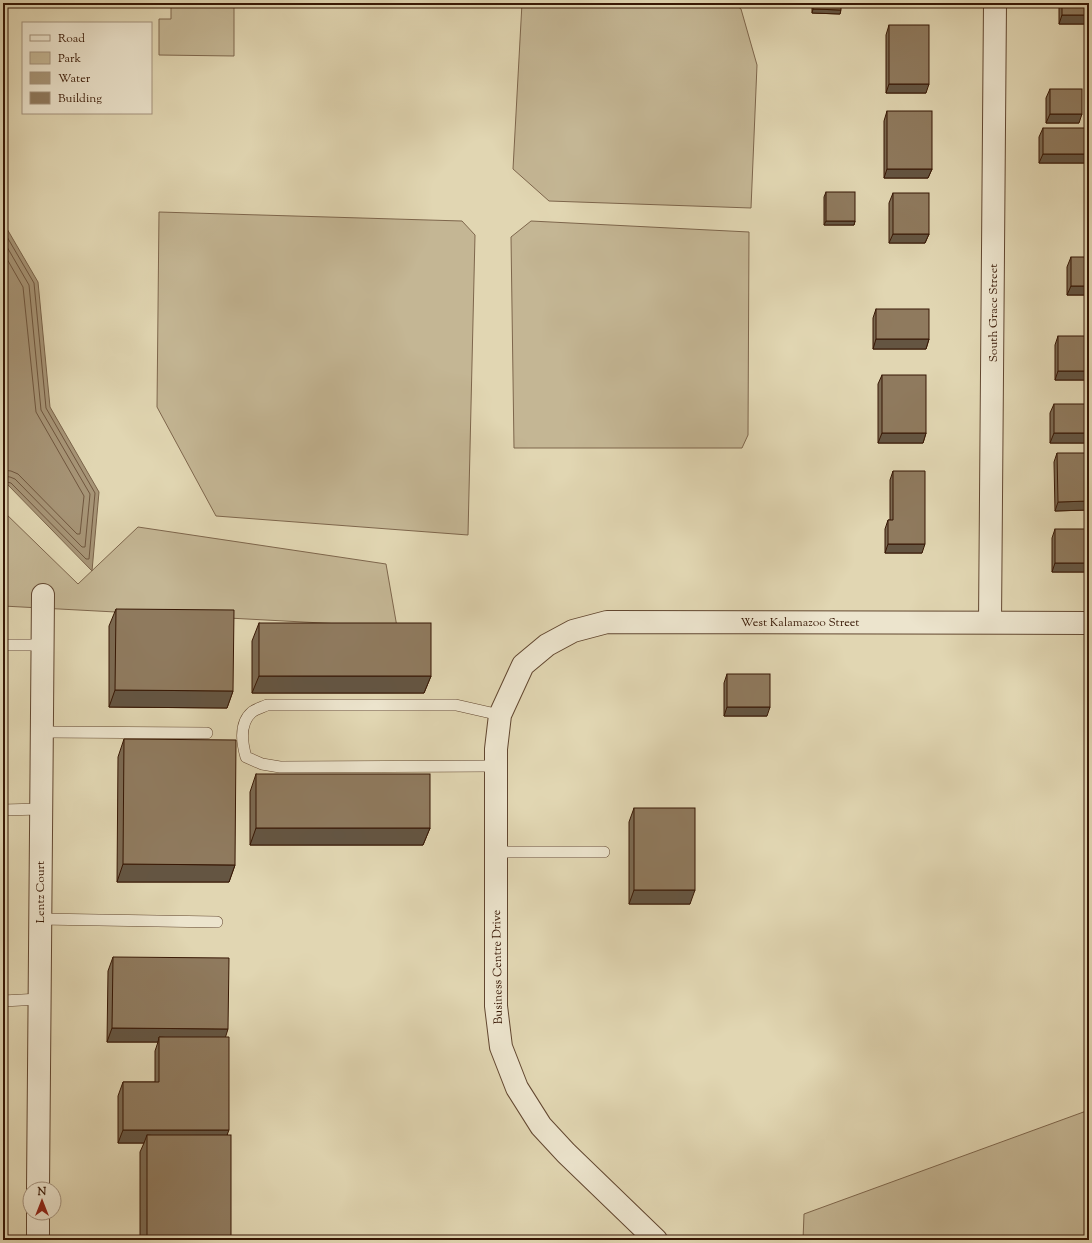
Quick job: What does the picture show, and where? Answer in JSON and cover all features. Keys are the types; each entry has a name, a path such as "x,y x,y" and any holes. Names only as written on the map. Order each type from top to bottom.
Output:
{"street":[{"name":"South Grace Street","path":"990,622 995,3"},
{"name":"Lentz Court","path":"38,1181 43,595"},
{"name":"West Kalamazoo Street","path":"523,665 547,645 573,630 606,622 1089,623"},
{"name":"Business Centre Drive","path":"523,665 500,715 496,749 496,1006 501,1047 517,1088 541,1126 566,1153 656,1240"},
{"path":"38,1221 38,1240"}],"lane":[{"path":"3,645 42,645"},
{"path":"496,766 280,767 262,764 246,757 242,745 244,724 252,712 267,705 456,705 500,715"},
{"path":"42,732 207,733"},
{"path":"3,810 41,809"},
{"path":"496,852 604,852"},
{"path":"40,919 217,922"},
{"path":"3,1001 40,1000"}],"green space":[{"path":"171,3 234,3 234,56 159,55 159,19 171,19"},
{"path":"522,3 733,3 741,9 757,65 751,208 549,201 513,169"},
{"path":"159,212 462,221 475,235 468,535 216,516 157,407"},
{"path":"531,221 749,232 748,435 742,448 514,448 511,237"},
{"path":"3,511 78,584 138,527 386,564 397,627 3,606"},
{"path":"1089,1110 1089,1240 803,1240 804,1214"}],"water":[{"path":"3,222 38,282 50,407 99,492 92,571 8,485 3,485"}],"building":[{"path":"813,3 841,3 841,10 813,9"},
{"path":"1062,3 1089,3 1089,15 1062,15"},
{"path":"889,25 929,25 929,84 889,84"},
{"path":"1050,89 1082,89 1082,114 1050,114"},
{"path":"887,111 932,111 932,169 887,169"},
{"path":"1043,128 1089,128 1089,154 1043,154"},
{"path":"826,192 855,192 855,221 826,221"},
{"path":"893,193 929,193 929,234 893,234"},
{"path":"1071,257 1089,257 1089,286 1071,286"},
{"path":"876,309 929,309 929,339 876,339"},
{"path":"1058,336 1089,336 1089,371 1058,371"},
{"path":"882,375 926,375 926,433 882,433"},
{"path":"1054,404 1089,404 1089,433 1054,433"},
{"path":"1057,453 1089,453 1089,501 1058,502"},
{"path":"893,471 925,471 925,544 888,544 888,520 893,520"},
{"path":"1055,529 1089,529 1089,563 1055,563"},
{"path":"116,609 234,610 233,691 115,690"},
{"path":"259,623 431,623 431,676 259,676"},
{"path":"727,674 770,674 770,707 727,707"},
{"path":"124,739 236,740 235,865 123,864"},
{"path":"256,774 430,774 430,828 256,828"},
{"path":"634,808 695,808 695,890 634,890"},
{"path":"113,957 229,958 228,1029 112,1028"},
{"path":"159,1037 229,1037 229,1130 123,1130 123,1082 159,1082"},
{"path":"147,1135 231,1135 231,1238 147,1238"}]}
